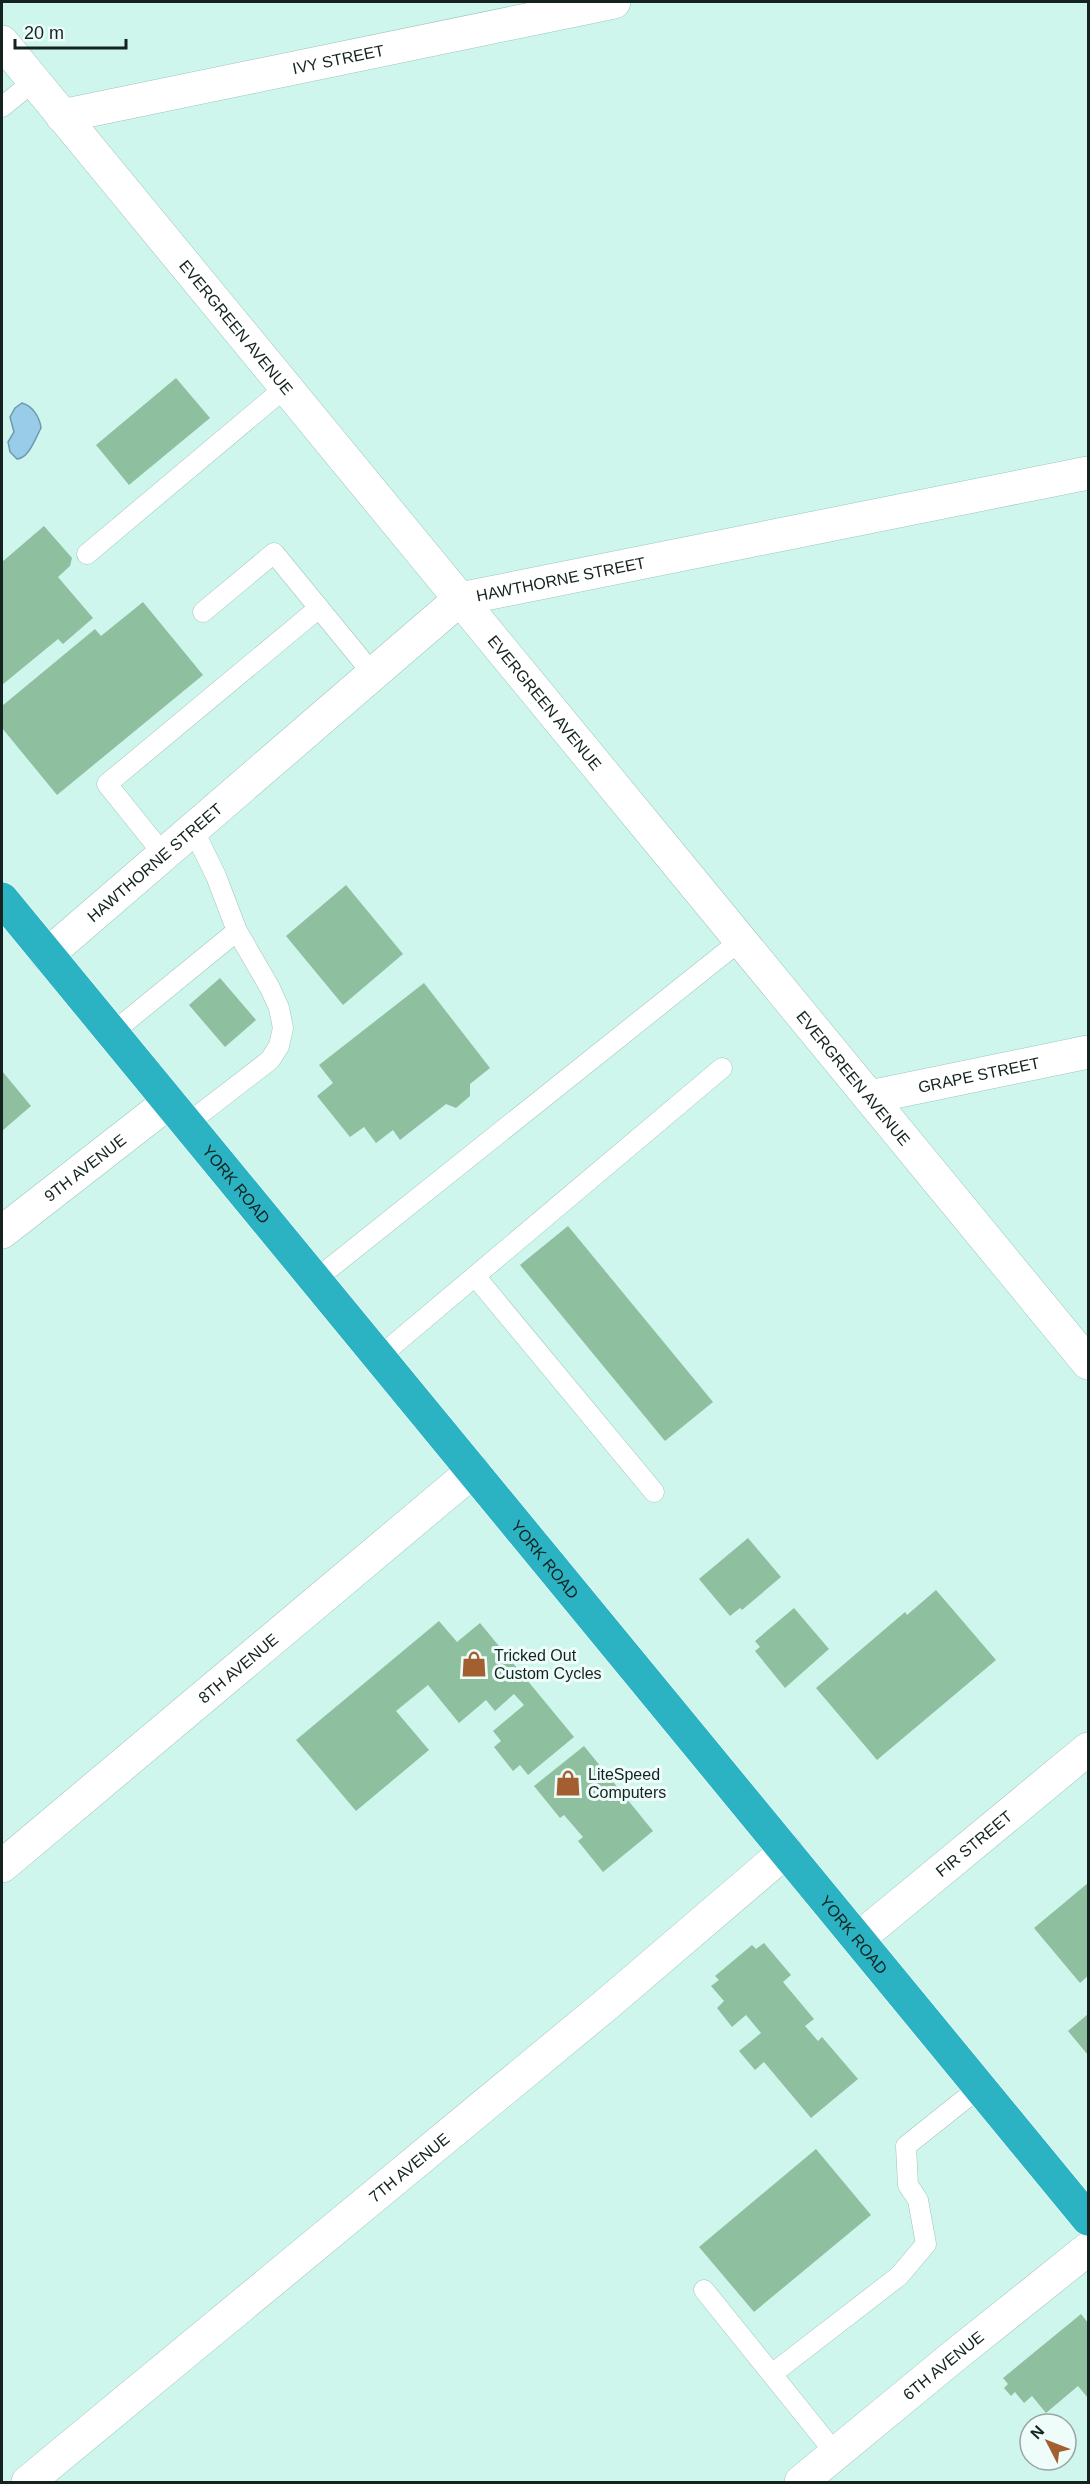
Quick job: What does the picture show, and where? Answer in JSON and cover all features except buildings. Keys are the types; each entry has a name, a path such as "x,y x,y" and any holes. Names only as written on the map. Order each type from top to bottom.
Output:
{"highway":[{"name":"YORK ROAD","path":"2,899 1089,2219"}],"street":[{"name":"IVY STREET","path":"62,116 614,2"},
{"name":"EVERGREEN AVENUE","path":"2,42 1089,1363"},
{"name":"HAWTHORNE STREET","path":"47,955 460,599 1089,473"},
{"name":"GRAPE STREET","path":"870,1097 1089,1052"},
{"name":"9TH AVENUE","path":"2,1232 178,1113"},
{"name":"8TH AVENUE","path":"2,1866 473,1472"},
{"name":"FIR STREET","path":"858,1939 1089,1749"},
{"name":"7TH AVENUE","path":"28,2482 607,2004 786,1851"},
{"name":"6TH AVENUE","path":"801,2482 1089,2249"}],"lane":[{"path":"2,107 34,81"},
{"path":"87,554 286,387"},
{"path":"202,612 274,553 373,674"},
{"path":"164,855 107,784 319,608"},
{"path":"178,1113 270,1060 279,1046 283,1028 279,1008 237,931 216,876 194,829"},
{"path":"112,1033 237,931"},
{"path":"315,1280 741,940"},
{"path":"379,1357 723,1068"},
{"path":"475,1276 654,1492"},
{"path":"771,2374 899,2276 926,2244 918,2200 908,2185 906,2146 980,2087"},
{"path":"704,2290 836,2454"}],"water":[{"path":"22,403 35,413 41,428 28,452 17,459 10,452 8,442 14,432 10,417 15,408"}],"place":[{"name":"Tricked Out Custom Cycles","path":"474,1664"},
{"name":"LiteSpeed Computers","path":"568,1783"}]}
